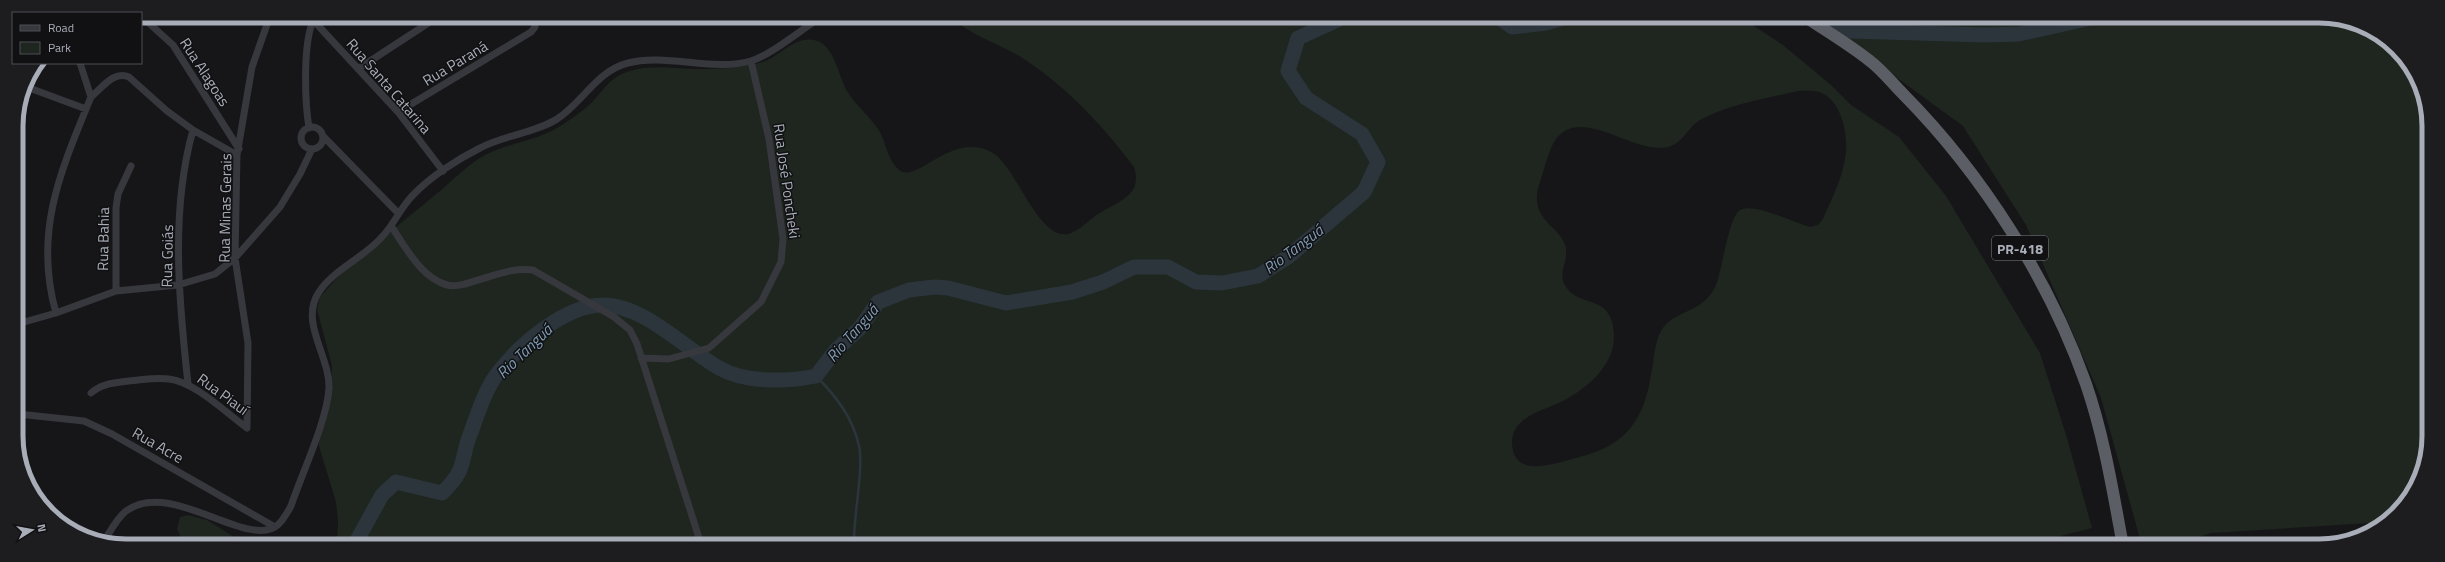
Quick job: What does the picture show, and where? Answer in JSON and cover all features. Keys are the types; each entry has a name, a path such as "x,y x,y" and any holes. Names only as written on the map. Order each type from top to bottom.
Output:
{"highway":[{"name":"PR-418","path":"1814,23 1871,61 1931,122 1979,183 2015,239 2051,304 2086,384 2108,463 2122,539"}],"street":[{"name":"Rua Alagoas","path":"153,23 173,45 238,152"},
{"name":"Rua Minas Gerais","path":"247,428 248,343 235,258 238,152 252,67 268,23"},
{"path":"309,128 306,104 306,61 313,23"},
{"name":"Rua Santa Catarina","path":"318,23 398,112 443,171"},
{"path":"358,68 429,23"},
{"name":"Rua Paraná","path":"398,112 531,32 535,23"},
{"path":"107,537 115,523 127,511 144,504 164,502 219,518 251,530 264,531 275,527 284,518 291,506 326,406 329,386 313,322 313,308 319,292 381,238 391,226 398,213 414,194 443,171 480,147 555,120 574,108 607,72 625,63 642,60 705,63 751,61 762,56 812,23"},
{"name":"Rua José Poncheki","path":"641,358 669,359 709,348 761,302 781,262 783,239 769,139 751,61"},
{"path":"80,64 91,97"},
{"path":"56,313 49,284 47,259 55,191 63,164 91,97 116,76 123,74 129,77 167,111 193,130 238,152"},
{"path":"31,88 86,109"},
{"path":"312,149 305,146 302,139 303,132 309,128 319,130 323,136 398,213"},
{"name":"Rua Goiás","path":"188,384 178,286 185,156 193,130"},
{"path":"23,322 56,313 116,291 178,286 205,279 235,258 289,194 312,149 319,146 323,136"},
{"name":"Rua Bahia","path":"116,291 116,208 118,194 131,166"},
{"path":"391,226 413,259 434,279 447,285 460,285 521,269 533,270 614,317 630,330 637,344 699,539"},
{"name":"Rua Piauí","path":"91,393 102,385 152,378 170,379 188,384 247,428"},
{"name":"Rua Acre","path":"23,415 84,421 112,434 275,527"}],"green space":[{"path":"958,23 1750,23 1783,45 1831,85 1851,105 1899,137 1946,196 2040,353 2067,438 2092,528 2049,539 337,539 338,520 336,502 319,446 319,432 331,381 332,366 317,309 320,297 336,279 360,257 474,162 498,149 538,137 557,128 587,107 611,81 622,74 647,68 663,67 713,69 751,65 767,60 796,42 811,40 820,42 833,57 847,91 880,132 889,157 898,169 906,172 915,171 949,152 963,148 978,148 993,153 1002,161 1011,173 1037,215 1047,226 1057,233 1071,233 1125,198 1135,186 1136,177 1134,167 1084,108 1055,82 1024,59","holes":["1798,91 1813,91 1822,93 1835,105 1843,122 1846,141 1844,167 1823,219 1818,225 1810,227 1764,211 1746,208 1740,210 1732,222 1716,285 1710,295 1704,302 1666,324 1661,331 1654,353 1647,393 1642,408 1627,432 1604,448 1589,454 1547,465 1529,466 1522,463 1516,458 1512,447 1513,436 1516,428 1532,414 1565,400 1583,388 1599,374 1610,356 1613,346 1614,335 1612,322 1608,313 1602,307 1579,297 1566,287 1562,273 1566,254 1565,246 1562,238 1542,215 1537,204 1537,192 1547,158 1554,142 1565,131 1578,127 1593,129 1642,145 1657,148 1671,146 1679,141 1692,126 1711,114 1748,102"]},
{"path":"1822,23 2319,23 2352,28 2382,44 2401,63 2414,87 2420,106 2422,126 2422,443 2420,456 2414,475 2405,493 2396,504 2375,523 2211,533 2195,539 2140,539 2101,398 2026,225 1963,126"},
{"path":"188,515 207,520 237,539 182,539 177,529 180,517"}],"waterway":[{"name":"Rio Tanguá","path":"358,539 382,495 396,482 442,493 451,484 460,470 467,442 485,394 497,374 530,339 559,319 588,307 603,305 618,307 634,312 663,329 706,360 729,373 753,379 779,380 816,376 836,350 860,328 878,302 909,290 934,287 948,288 1006,303 1072,292 1103,282 1134,267 1168,267 1196,282 1222,283 1258,276 1288,257 1364,192 1378,162 1362,134 1306,98 1288,71 1298,38 1331,23"},
{"name":"Rio Tanguá","path":"1506,23 1512,27 1546,23"},
{"name":"Rio Tanguá","path":"1826,23 1851,31 1985,35 2019,34 2068,23"},
{"path":"816,376 843,408 853,426 859,446 860,468 854,539"}]}
